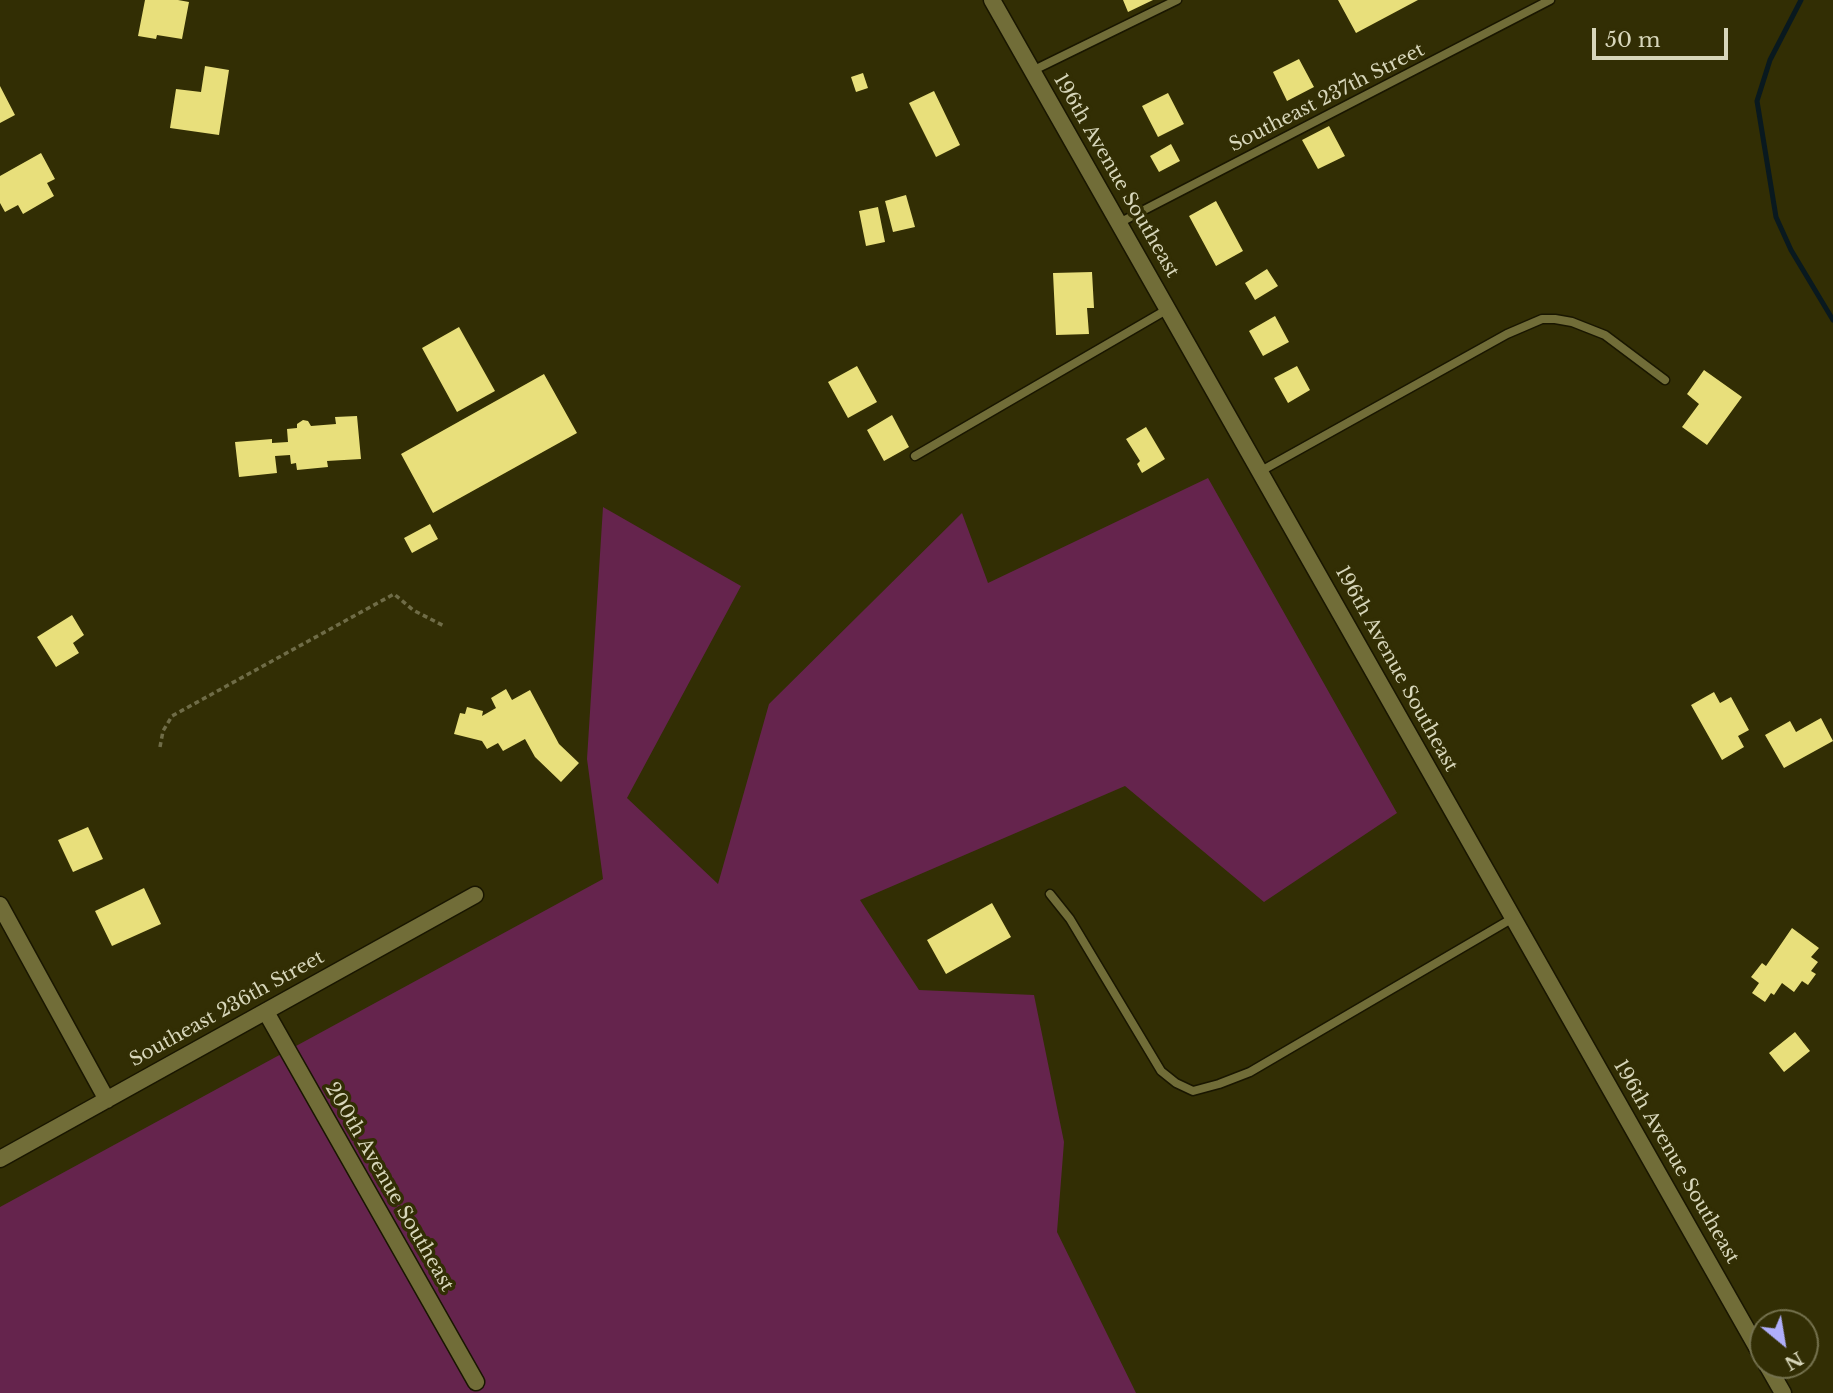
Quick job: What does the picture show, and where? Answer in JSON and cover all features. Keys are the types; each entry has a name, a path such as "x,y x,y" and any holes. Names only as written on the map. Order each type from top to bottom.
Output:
{"street":[{"name":"196th Avenue Southeast","path":"992,0 1749,1333"},
{"name":"Southeast 236th Street","path":"0,1159 475,895"},
{"path":"0,905 107,1100"},
{"name":"200th Avenue Southeast","path":"266,1012 476,1382"}],"lane":[{"path":"1032,71 1177,0"},
{"name":"Southeast 237th Street","path":"1119,223 1550,0"},
{"path":"915,456 1168,309"},
{"path":"1261,471 1507,334 1542,319 1572,322 1605,335 1665,380"},
{"path":"1050,894 1070,919 1161,1071 1176,1083 1193,1091 1250,1072 1513,918"}],"path":[{"path":"160,747 163,731 173,716 394,594 413,610 443,626"}],"shaded area":[{"path":"1208,478 1397,813 1264,902 1125,786 860,900 919,990 1034,995 1064,1142 1057,1232 1136,1393 0,1393 0,1207 603,879 587,759 603,507 741,586 627,798 718,884 769,704 962,513 988,583"}],"building":[{"path":"145,0 189,2 182,39 157,35 156,39 138,36"},
{"path":"1123,0 1153,0 1128,12"},
{"path":"1338,0 1418,0 1356,33"},
{"path":"1299,59 1314,87 1287,101 1273,72"},
{"path":"205,66 229,70 219,135 170,128 176,89 201,92"},
{"path":"863,73 868,88 856,92 851,77"},
{"path":"0,86 15,115 0,123"},
{"path":"934,91 960,145 936,157 909,103"},
{"path":"1168,93 1184,124 1158,137 1142,106"},
{"path":"1329,126 1345,156 1318,169 1302,140"},
{"path":"1171,144 1180,161 1159,172 1150,156"},
{"path":"41,153 55,179 47,183 54,196 23,214 18,205 5,212 0,203 0,176"},
{"path":"906,195 915,227 893,232 885,201"},
{"path":"1216,201 1243,251 1216,266 1189,216"},
{"path":"878,207 885,242 866,246 859,211"},
{"path":"1267,269 1278,286 1255,300 1245,283"},
{"path":"1092,272 1094,308 1087,308 1089,334 1056,335 1053,273"},
{"path":"1275,316 1289,342 1263,356 1249,331"},
{"path":"459,327 495,391 457,412 422,348"},
{"path":"857,366 877,402 848,418 828,382"},
{"path":"1297,366 1310,390 1288,403 1274,378"},
{"path":"1704,370 1742,397 1707,445 1682,427 1699,404 1687,394"},
{"path":"544,374 577,433 433,513 401,454"},
{"path":"892,415 909,447 884,461 867,430"},
{"path":"357,416 361,459 327,461 328,467 297,470 296,463 291,464 290,455 275,456 277,473 239,477 235,442 272,439 272,443 288,442 287,429 297,428 297,424 303,420 308,421 311,426 336,424 335,417"},
{"path":"1146,427 1165,459 1142,473 1137,464 1140,461 1126,439"},
{"path":"430,524 438,539 412,553 404,538"},
{"path":"72,615 84,635 73,643 79,653 56,667 37,637"},
{"path":"506,689 512,700 530,690 559,744 579,763 561,782 535,757 525,739 503,751 498,743 487,749 482,741 454,734 460,713 465,714 467,707 483,711 482,716 496,708 491,698"},
{"path":"1714,692 1720,703 1731,697 1749,730 1738,736 1744,747 1722,760 1691,705"},
{"path":"1821,718 1833,741 1784,768 1765,735 1790,721 1796,732"},
{"path":"88,827 103,859 73,872 58,840"},
{"path":"144,888 161,924 112,946 95,911"},
{"path":"992,903 1011,937 946,974 927,940"},
{"path":"1792,928 1819,948 1811,957 1818,962 1811,971 1816,974 1808,985 1802,981 1794,992 1782,983 1765,1002 1752,993 1759,983 1751,977 1762,963 1766,966"},
{"path":"1795,1032 1810,1051 1784,1072 1769,1053"}],"waterway":[{"path":"1801,0 1770,60 1757,101 1776,217 1791,250 1833,320"}]}
